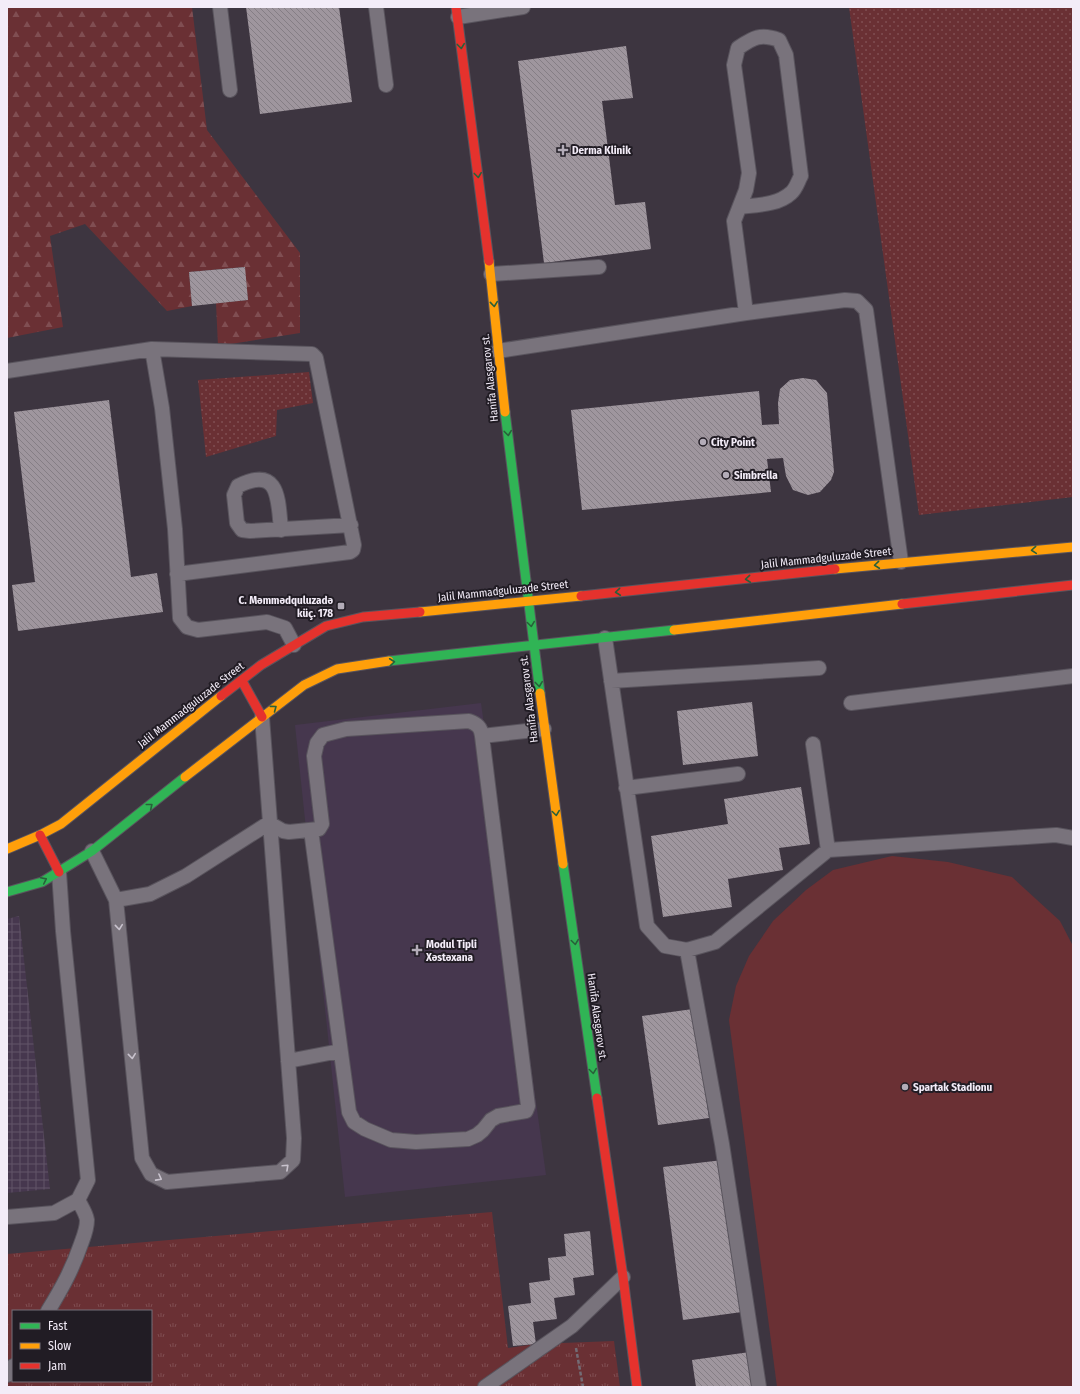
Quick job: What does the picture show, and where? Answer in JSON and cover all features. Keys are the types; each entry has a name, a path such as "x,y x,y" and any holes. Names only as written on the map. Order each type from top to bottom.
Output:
{"main road":[{"name":"Hanifa Alasgarov st.","path":"457,12 491,274 498,351 544,729 623,1277 637,1387"},
{"name":"Jalil Mammadguluzade Street","path":"7,849 61,824 261,665 326,626 363,616 528,602 902,562 1073,547"},
{"path":"7,892 42,882 92,851 304,684 337,669 1073,585"},
{"path":"242,681 262,717"},
{"path":"40,835 59,872"}],"lane":[{"path":"220,7 230,90"},
{"path":"376,7 386,85"},
{"path":"457,12 523,7"},
{"path":"740,207 768,204 784,198 792,192 801,176 786,55 779,40 769,36 752,39 738,48 734,65 749,173 746,190 734,221 746,313"},
{"path":"491,274 599,267"},
{"path":"498,351 746,313 845,300 857,301 866,310 902,562"},
{"path":"152,349 162,408 175,529 176,574 180,618 187,627 198,630 267,622 285,628 294,644"},
{"path":"7,371 152,349 312,354 316,358 351,525 354,545 352,550 350,552 176,574"},
{"path":"281,530 351,525"},
{"path":"605,638 626,788 648,926 665,946 687,950 715,942 828,850 1056,835 1073,838"},
{"path":"611,681 819,668"},
{"path":"851,703 1073,676"},
{"path":"92,851 116,900 142,1158 151,1174 167,1182 280,1172 293,1160 294,1138 262,717"},
{"path":"269,823 288,832 319,829 322,824 314,756 317,743 323,735 346,729 469,721 476,724 481,729 528,1106 526,1111 498,1116 491,1120 477,1135 468,1139 416,1142 391,1140 365,1129 354,1122 349,1112 340,1051 311,830"},
{"path":"482,736 544,729"},
{"path":"813,744 828,850"},
{"path":"626,788 738,774"},
{"path":"116,900 150,894 186,876 269,823"},
{"path":"7,1217 54,1212 78,1200 88,1180 63,931 59,872"},
{"path":"687,950 722,1144 759,1387"},
{"path":"288,1061 340,1051"},
{"path":"49,1310 67,1281 86,1230 84,1210 78,1200"},
{"path":"485,1387 572,1326 623,1277"}],"path":[{"path":"572,1326 583,1387"}],"shaded area":[{"name":"Modul Tipli Xəstəxana","path":"481,703 546,1175 345,1197 295,725"},
{"path":"19,916 50,1189 7,1193 7,919"}],"green space":[{"path":"7,7 192,7 207,130 300,253 300,333 218,346 216,303 248,300 244,267 189,272 192,306 167,311 85,224 50,236 63,327 7,338"},
{"path":"849,7 1073,7 1073,497 919,515"},
{"path":"309,372 313,403 277,410 276,436 206,457 198,380"},
{"name":"Spartak Stadionu","path":"892,856 948,862 1012,877 1060,921 1073,946 1073,1387 777,1387 729,1020 736,986 749,956 773,921 806,890 833,870"},
{"path":"492,1212 508,1348 536,1344 614,1341 620,1387 7,1387 7,1254"}],"building":[{"path":"246,7 339,7 352,102 260,114"},
{"path":"626,46 633,98 602,101 615,205 645,202 651,249 544,263 518,61"},
{"path":"245,267 248,300 192,306 189,272"},
{"name":"City Point","path":"803,378 816,380 827,393 834,472 831,480 820,492 808,495 793,490 786,476 783,458 767,459 771,492 582,510 571,410 759,391 762,425 779,424 778,403 780,389 790,380"},
{"path":"109,400 131,577 157,573 163,612 18,631 12,585 35,582 14,412"},
{"path":"752,702 758,756 683,765 677,711"},
{"path":"801,787 810,844 779,848 783,870 728,879 732,907 663,917 651,836 728,824 724,799"},
{"path":"693,1009 709,1118 658,1125 642,1016"},
{"path":"723,1160 742,1312 683,1320 663,1167"},
{"path":"590,1231 594,1275 573,1278 575,1295 554,1298 557,1319 533,1322 536,1344 513,1346 508,1306 531,1303 529,1283 550,1280 548,1258 566,1256 564,1234"},
{"path":"750,1352 755,1387 696,1387 692,1360"}],"traffic: fast":[{"path":"505,412 540,693"},
{"path":"389,661 674,630"},
{"path":"7,892 42,882 92,851 185,777"},
{"path":"563,864 597,1098"}],"traffic: slow":[{"path":"489,261 505,412"},
{"path":"835,569 1073,547"},
{"path":"420,612 581,596"},
{"path":"674,630 902,604"},
{"path":"185,777 304,685 337,669 389,661"},
{"path":"540,693 563,864"},
{"path":"7,849 61,824 221,696"}],"traffic: jam":[{"path":"456,7 489,261"},
{"path":"581,596 835,569"},
{"path":"902,604 1073,585"},
{"path":"221,696 261,665 326,626 363,617 420,612"},
{"path":"242,681 262,717"},
{"path":"40,835 59,872"},
{"path":"597,1098 623,1277 637,1387"}],"place":[{"name":"Derma Klinik","path":"563,150"},
{"name":"City Point","path":"703,442"},
{"name":"Simbrella","path":"726,475"},
{"name":"C. Məmmədquluzadə küç. 178","path":"341,606"},
{"name":"Modul Tipli Xəstəxana","path":"417,950"},
{"name":"Spartak Stadionu","path":"905,1087"}]}
